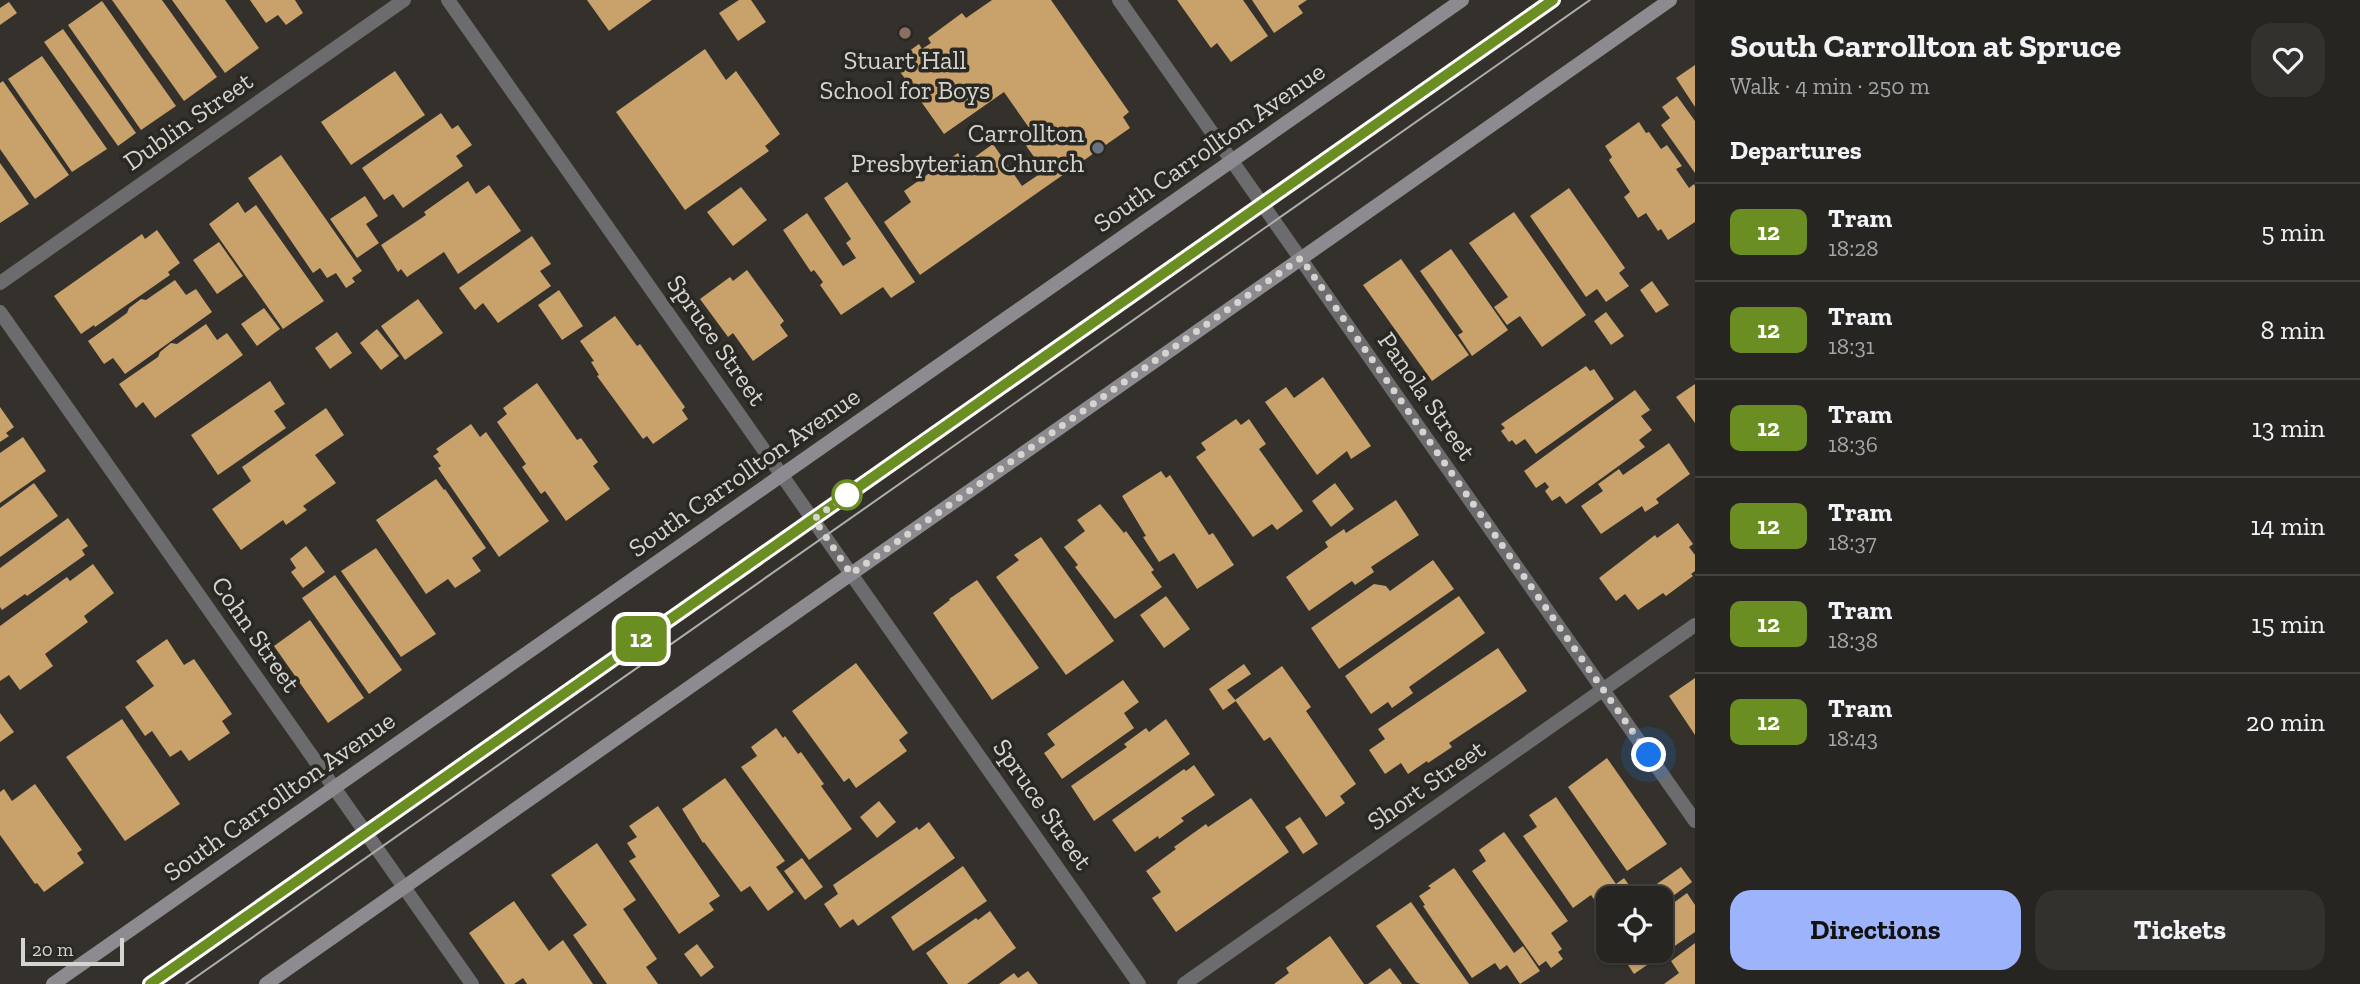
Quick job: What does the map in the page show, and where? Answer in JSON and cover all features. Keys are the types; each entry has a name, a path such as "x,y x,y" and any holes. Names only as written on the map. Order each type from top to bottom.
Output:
{"main road":[{"name":"South Carrollton Avenue","path":"53,984 1462,0"},
{"path":"266,984 1670,0"}],"street":[{"name":"Dublin Street","path":"0,283 404,0"},
{"name":"Spruce Street","path":"448,0 1139,984"},
{"name":"Panola Street","path":"1119,0 1695,821"},
{"name":"Cohn Street","path":"0,312 472,984"},
{"name":"Short Street","path":"1184,984 1695,625"}],"building":[{"path":"112,0 162,0 217,77 184,101"},
{"path":"172,0 225,0 259,48 225,73"},
{"path":"250,0 295,0 303,13 286,25 278,15 266,23"},
{"path":"587,0 652,0 609,31"},
{"path":"739,0 751,0 766,22 738,41 719,13"},
{"path":"992,0 1051,0 1129,112 1123,117 1130,128 920,275 884,222 911,202 904,191 958,153 965,164 993,144 1022,186 1044,171 1022,140 1032,132 1004,92 944,134 896,66 909,58 905,54 919,44 922,49 931,43 928,38 962,13 966,18"},
{"path":"1177,0 1243,0 1268,36 1231,62 1217,43 1211,48"},
{"path":"1252,0 1307,0 1298,6 1303,13 1274,33"},
{"path":"102,1 176,106 141,130 68,25"},
{"path":"9,2 17,13 0,25 0,8"},
{"path":"63,29 136,133 118,146 44,42"},
{"path":"705,49 726,80 736,71 780,134 765,146 769,151 685,210 616,112"},
{"path":"42,56 107,149 72,172 8,79"},
{"path":"1695,65 1695,107 1676,78"},
{"path":"395,71 425,115 351,165 321,122"},
{"path":"3,81 69,175 35,199 0,149 0,83"},
{"path":"1677,96 1695,121 1695,173 1661,125 1670,118 1662,107"},
{"path":"441,113 452,129 458,125 472,145 456,156 463,166 403,208 393,194 384,200 362,168"},
{"path":"1639,122 1661,149 1667,145 1682,166 1676,169 1689,188 1694,184 1695,186 1695,222 1668,240 1646,213 1638,218 1624,197 1630,192 1609,160 1612,157 1605,146"},
{"path":"281,155 362,271 352,278 355,282 346,288 336,273 327,278 320,268 313,273 248,178"},
{"path":"0,163 29,204 0,223"},
{"path":"468,181 476,194 489,185 521,231 458,274 444,252 407,277 401,269 398,272 381,245 426,215 424,212"},
{"path":"847,182 915,282 891,298 883,287 841,315 820,285 823,282 814,270 811,272 783,230 807,213 843,266 856,258 846,243 851,239 824,198"},
{"path":"741,187 767,220 733,246 707,212"},
{"path":"1569,188 1625,268 1619,273 1629,286 1606,302 1597,289 1586,297 1530,216"},
{"path":"365,196 378,216 366,224 379,243 357,258 330,219"},
{"path":"238,202 245,213 256,205 324,301 283,329 209,224"},
{"path":"1514,212 1586,315 1542,347 1520,316 1507,325 1494,307 1508,297 1469,243"},
{"path":"157,230 180,263 168,272 170,275 81,334 54,296 142,234 145,239"},
{"path":"532,236 551,264 540,271 551,286 498,323 483,303 475,310 459,288"},
{"path":"219,242 243,276 217,294 193,260"},
{"path":"1451,249 1508,330 1472,356 1458,335 1463,332 1420,271"},
{"path":"1401,259 1469,355 1432,381 1363,285"},
{"path":"747,270 784,321 780,325 788,336 753,361 733,333 728,337 700,299 730,277 733,281"},
{"path":"175,280 186,295 196,289 212,312 125,374 113,358 104,364 88,341 127,313 129,308 141,299 146,300"},
{"path":"1652,281 1669,305 1656,313 1640,290"},
{"path":"559,290 583,326 562,340 538,305"},
{"path":"418,299 443,333 405,360 381,326"},
{"path":"264,308 280,329 257,346 241,324"},
{"path":"1606,312 1624,336 1611,345 1594,321"},
{"path":"615,316 637,346 640,344 685,407 682,410 688,419 653,444 647,436 643,439 597,376 599,375 591,362 594,361 580,341"},
{"path":"206,324 217,340 227,333 243,355 155,418 143,402 136,408 119,384 158,357 171,343 177,344"},
{"path":"377,329 399,356 381,370 360,343"},
{"path":"337,332 352,353 330,369 315,348"},
{"path":"1586,366 1590,371 1594,369 1614,399 1536,454 1525,439 1516,445 1512,440 1509,442 1501,431 1505,428 1501,424"},
{"path":"1323,377 1371,446 1351,459 1347,451 1317,475 1265,402 1286,387 1294,398"},
{"path":"270,381 285,404 274,411 286,428 218,475 191,435"},
{"path":"537,383 577,440 581,438 598,462 593,466 610,489 566,521 545,491 541,494 522,467 526,464 497,422 507,414 503,408"},
{"path":"1695,384 1695,423 1676,397"},
{"path":"1635,390 1650,410 1641,416 1652,430 1639,440 1645,447 1566,504 1560,496 1552,501 1545,491 1549,487 1545,482 1536,488 1524,471"},
{"path":"0,407 14,427 6,433 9,436 0,442"},
{"path":"326,408 344,435 315,455 336,483 303,506 307,510 286,525 283,520 241,550 212,509 251,481 242,467"},
{"path":"1236,419 1241,425 1249,419 1266,444 1259,449 1303,511 1277,530 1272,524 1253,537 1196,457 1206,450 1201,443"},
{"path":"471,424 480,437 486,432 549,521 499,557 438,468 441,466 433,456 439,452 436,449"},
{"path":"23,437 46,471 0,503 0,453"},
{"path":"1669,443 1690,474 1656,499 1659,503 1645,512 1642,506 1601,534 1581,506 1603,491 1598,484 1619,469 1623,475"},
{"path":"1161,471 1166,478 1170,475 1209,535 1213,533 1234,565 1197,589 1174,553 1159,562 1122,496"},
{"path":"436,479 486,548 472,558 481,571 455,588 448,579 426,594 376,520"},
{"path":"34,483 58,516 0,557 0,508"},
{"path":"1335,483 1354,509 1331,527 1312,501"},
{"path":"1396,500 1419,535 1371,567 1374,572 1355,585 1352,581 1309,611 1286,577 1328,547 1325,542 1344,529 1346,533"},
{"path":"1100,504 1124,533 1126,531 1154,570 1151,572 1162,587 1115,619 1075,567 1078,565 1064,547 1085,531 1077,520"},
{"path":"68,518 88,546 82,550 85,555 27,596 25,594 2,610 0,568"},
{"path":"1678,523 1693,544 1689,547 1695,555 1695,571 1691,574 1693,576 1666,596 1663,593 1638,610 1625,594 1616,601 1599,578 1655,535 1657,538"},
{"path":"1041,537 1114,641 1066,675 996,577 1019,560 1014,555"},
{"path":"306,546 325,572 303,588 291,572 296,568 290,559"},
{"path":"376,548 436,634 401,657 341,571"},
{"path":"1433,560 1454,589 1339,669 1311,628 1374,584 1386,586 1390,591"},
{"path":"93,564 114,593 84,616 88,622 45,654 53,666 20,690 9,675 0,681 0,626 67,577 70,581"},
{"path":"335,575 402,670 369,694 302,598"},
{"path":"977,580 1039,668 992,700 933,613"},
{"path":"1166,596 1190,629 1164,648 1140,615"},
{"path":"1459,596 1485,633 1409,687 1413,693 1392,708 1388,702 1371,714 1345,676"},
{"path":"310,620 364,698 328,723 274,646"},
{"path":"167,639 184,665 194,659 232,714 222,721 230,733 189,761 181,750 170,757 152,731 145,736 125,707 154,686 136,661"},
{"path":"1498,648 1527,691 1449,743 1452,747 1428,763 1427,761 1408,774 1401,763 1385,774 1369,750 1385,739 1378,729"},
{"path":"856,663 908,733 899,740 907,751 856,788 849,778 844,782 792,711"},
{"path":"1244,664 1251,674 1227,690 1236,701 1223,710 1209,689"},
{"path":"1282,666 1311,707 1306,711 1356,784 1340,796 1345,803 1326,817 1270,737 1264,741 1235,700"},
{"path":"1695,678 1695,735 1669,696"},
{"path":"1123,680 1139,702 1124,713 1134,728 1062,779 1044,753 1055,745 1047,734"},
{"path":"0,713 14,732 0,742"},
{"path":"122,719 180,804 125,841 66,757"},
{"path":"1166,719 1190,754 1094,821 1071,786 1127,747 1124,744 1146,728 1149,732"},
{"path":"776,728 798,754 801,752 824,784 821,786 852,829 809,860 741,767 757,756 751,747"},
{"path":"1607,758 1667,844 1627,871 1568,787"},
{"path":"1194,765 1215,795 1181,818 1184,821 1159,839 1158,836 1135,852 1112,820 1184,769 1186,771"},
{"path":"725,778 785,861 776,867 794,892 768,911 750,886 741,892 703,843 682,809"},
{"path":"35,784 82,850 77,853 84,863 44,892 35,884 0,835 0,792 4,789 12,801"},
{"path":"1556,797 1616,884 1624,878 1630,886 1596,886 1596,902 1591,895 1573,908 1523,836 1537,827 1529,815"},
{"path":"1251,798 1289,852 1176,932 1152,898 1161,892 1146,871 1206,824 1208,827"},
{"path":"879,801 896,822 877,838 860,817"},
{"path":"658,806 720,896 709,903 714,910 679,934 629,861 636,857 627,843 637,837 629,826"},
{"path":"1300,817 1318,844 1303,854 1285,827"},
{"path":"929,822 955,858 858,926 853,919 840,928 824,904 838,894 833,885 917,827 919,830"},
{"path":"1504,832 1568,921 1551,933 1562,949 1558,952 1563,959 1551,968 1546,961 1539,966 1472,871 1486,861 1479,850"},
{"path":"597,843 636,900 623,909 657,959 646,967 658,984 607,984 573,935 587,925 551,875"},
{"path":"802,858 823,887 805,900 784,871"},
{"path":"963,866 987,901 913,951 891,917"},
{"path":"1681,867 1692,882 1673,896 1673,886 1654,886"},
{"path":"1454,868 1514,953 1523,946 1540,971 1520,984 1507,965 1500,970 1495,963 1472,978 1419,896 1431,888 1428,886"},
{"path":"1687,893 1695,905 1695,932 1673,947 1673,903"},
{"path":"514,901 549,951 563,940 593,984 527,984 523,978 514,984 505,984 469,933"},
{"path":"1411,902 1469,984 1416,982 1376,926"},
{"path":"990,911 1016,948 967,984 948,984 926,953"},
{"path":"1330,936 1364,984 1274,984 1289,973 1286,968"},
{"path":"1695,943 1695,984 1664,984 1679,973 1673,960"},
{"path":"697,944 714,967 701,977 684,954"},
{"path":"1627,963 1650,963 1634,974"},
{"path":"1390,968 1402,984 1368,984"},
{"path":"1028,971 1038,984 999,984 1014,973 1018,978"}],"tram line":[{"path":"150,984 1553,0"},
{"name":"12","path":"150,984 1553,0"},
{"path":"186,984 1590,0"}],"place":[{"name":"Stuart Hall School for Boys","path":"905,33"},
{"name":"Carrollton Presbyterian Church","path":"1098,148"}],"route":[{"path":"847,495 814,519 851,574 1301,258 1649,755"}]}
